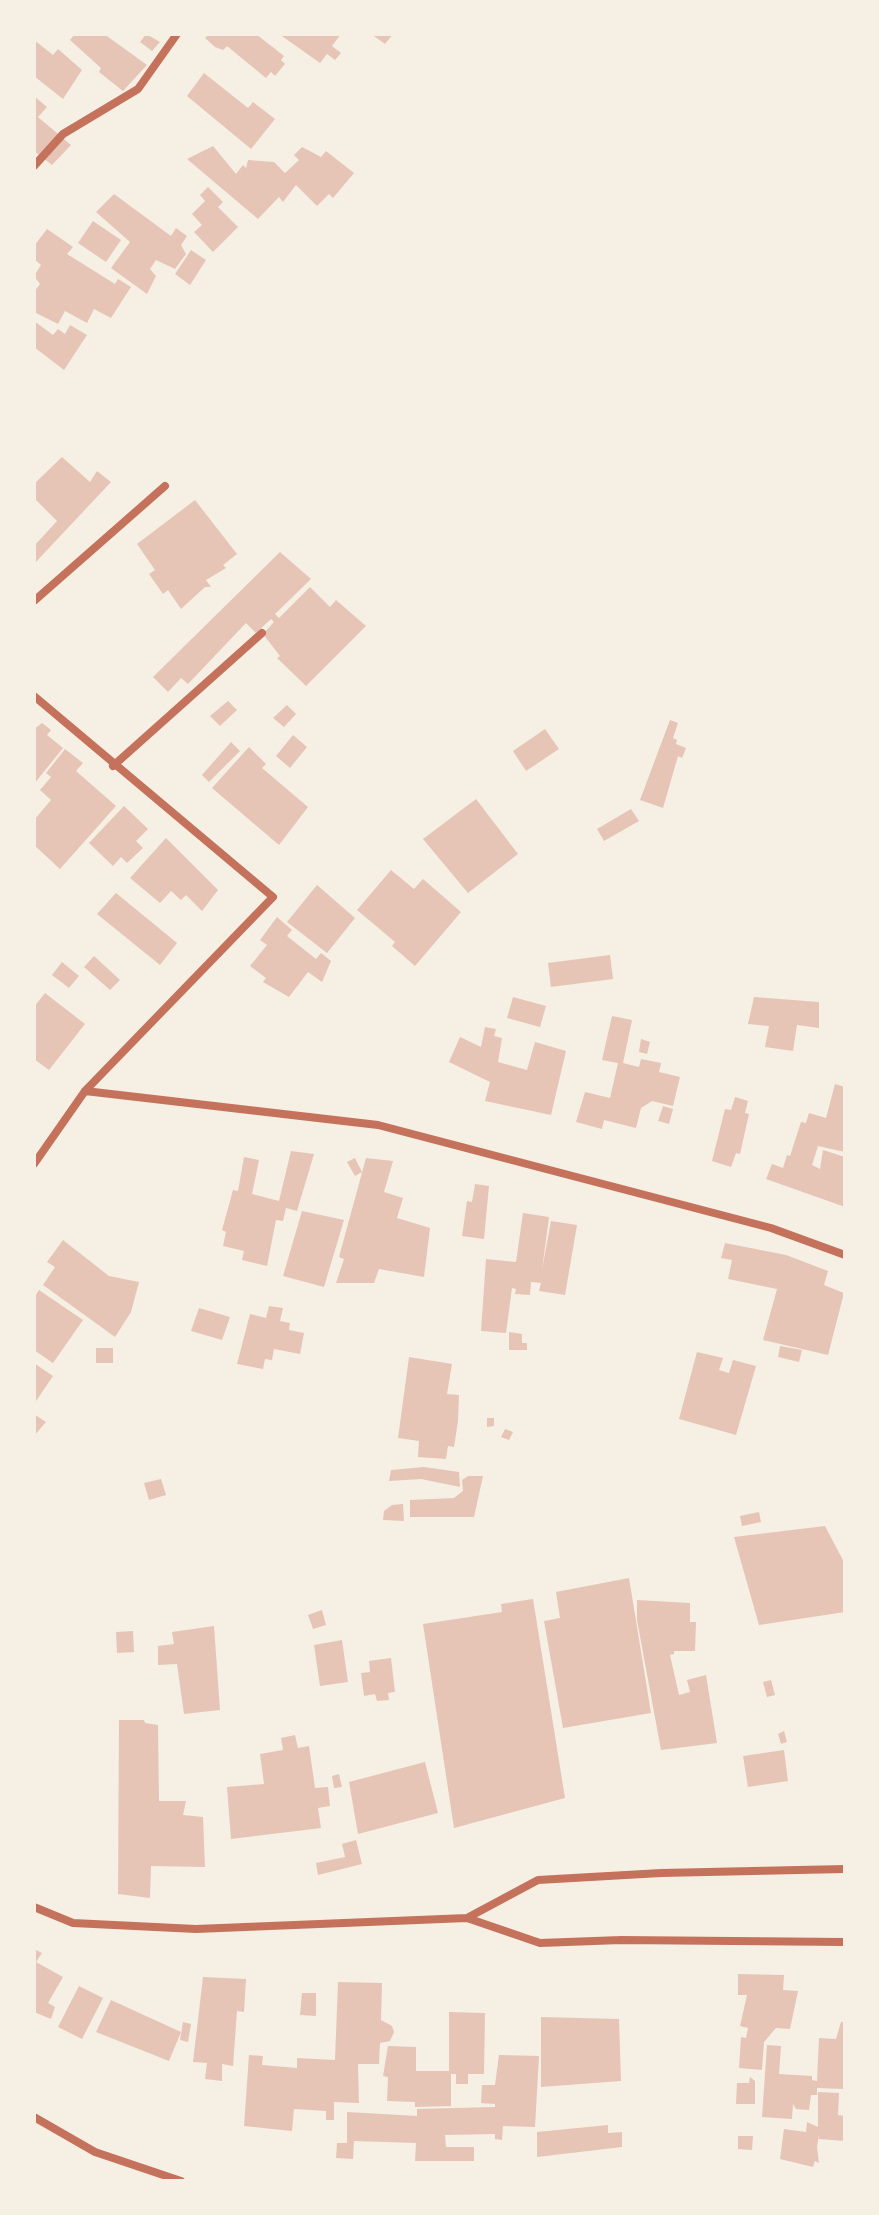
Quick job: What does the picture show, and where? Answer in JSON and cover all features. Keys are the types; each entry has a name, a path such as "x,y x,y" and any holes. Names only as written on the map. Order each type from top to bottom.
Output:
{"street":[{"path":"34,166 63,134 138,89 177,34"},
{"path":"34,601 165,486"},
{"path":"113,766 262,633"},
{"path":"34,696 113,766 273,897 85,1091 35,1159"},
{"path":"85,1091 378,1125 771,1228 845,1255"},
{"path":"467,1918 538,1880 661,1873 845,1869"},
{"path":"34,1907 73,1923 196,1929 467,1918 540,1943 621,1940 845,1942"},
{"path":"34,2117 95,2152 181,2181"}],"building":[{"path":"75,34 104,34 147,65 123,91 99,72 101,68 70,40"},
{"path":"146,34 160,42 152,51 140,42"},
{"path":"209,34 256,34 284,56 281,60 285,64 275,76 271,72 266,78 227,46 223,50 215,47 205,38"},
{"path":"279,34 341,34 332,46 341,53 335,60 327,54 320,63"},
{"path":"371,34 393,34 385,44"},
{"path":"34,40 53,55 58,49 82,70 63,99 34,76"},
{"path":"204,73 248,108 253,102 275,119 251,149 187,96"},
{"path":"34,96 47,107 38,117 71,145 52,165 34,151"},
{"path":"213,146 236,174 243,165 246,168 248,160 274,162 285,173 299,160 294,155 302,147 321,157 326,151 354,173 333,198 329,194 317,206 296,185 283,202 279,197 258,219 187,159"},
{"path":"208,187 223,202 218,207 238,227 213,252 194,232 202,225 192,214 205,201 200,195"},
{"path":"114,194 171,236 176,228 187,236 181,245 186,254 175,269 156,260 150,269 156,276 147,294 111,268 130,242 96,212"},
{"path":"93,221 121,240 106,262 78,243"},
{"path":"47,229 73,247 67,254 115,284 118,279 131,287 111,318 94,309 87,323 65,311 58,324 34,312 34,292 40,284 34,276 41,265 34,259 34,246"},
{"path":"191,250 206,260 190,285 175,274"},
{"path":"34,321 53,335 58,329 65,334 70,325 87,335 64,370 34,347"},
{"path":"62,457 90,482 97,471 111,482 34,564 34,546 57,521 34,498 34,484"},
{"path":"195,500 237,554 223,565 226,568 206,580 211,587 205,587 181,609 168,590 163,594 149,574 155,570 137,544"},
{"path":"280,552 311,579 275,614 279,618 310,587 330,607 336,600 366,626 306,686 277,658 280,656 263,634 274,622 271,619 256,633 246,623 188,684 181,678 168,692 153,677"},
{"path":"228,701 237,710 220,726 210,716"},
{"path":"287,705 296,714 284,727 273,718"},
{"path":"670,720 678,723 673,738 677,740 676,744 686,748 682,758 678,756 663,808 640,800"},
{"path":"42,723 51,730 47,735 63,748 34,784 34,729"},
{"path":"545,729 559,749 526,771 513,751"},
{"path":"293,735 307,747 290,768 276,756"},
{"path":"231,742 240,751 209,782 202,775"},
{"path":"249,747 266,764 262,768 308,807 279,845 212,788"},
{"path":"65,749 83,763 76,771 116,806 60,869 34,845 34,820 51,800 40,790 51,777 46,773"},
{"path":"476,799 518,854 468,893 423,839"},
{"path":"124,806 148,829 136,841 143,848 127,863 121,857 113,866 89,843"},
{"path":"631,809 639,821 604,841 597,829"},
{"path":"166,838 218,890 202,911 186,895 181,900 171,891 160,903 130,878"},
{"path":"391,870 414,889 423,879 461,912 415,966 392,946 395,942 357,910"},
{"path":"317,885 355,918 327,953 287,922"},
{"path":"116,893 177,943 160,965 97,914"},
{"path":"277,917 292,930 287,936 316,959 321,953 331,961 322,982 308,972 289,997 263,982 266,978 250,966 267,945 260,940"},
{"path":"610,955 613,979 551,987 548,963"},
{"path":"94,956 120,980 110,990 84,967"},
{"path":"62,962 79,976 69,988 52,975"},
{"path":"45,993 85,1024 49,1070 34,1059 34,1007"},
{"path":"513,997 546,1006 540,1027 507,1018"},
{"path":"754,997 819,1002 819,1028 797,1025 793,1051 765,1047 769,1026 748,1024"},
{"path":"612,1016 632,1020 623,1063 639,1067 641,1059 661,1063 659,1072 680,1077 673,1106 652,1101 641,1108 636,1128 604,1120 602,1129 576,1122 585,1092 610,1098 618,1063 602,1060"},
{"path":"485,1027 496,1029 494,1036 502,1038 498,1062 527,1070 535,1042 566,1051 551,1115 485,1101 490,1082 449,1062 460,1037 481,1047"},
{"path":"641,1039 650,1042 647,1054 639,1052"},
{"path":"835,1084 845,1087 845,1152 818,1146 812,1165 820,1169 823,1150 845,1157 845,1207 766,1179 772,1164 783,1168 801,1122 806,1123 809,1113 826,1118"},
{"path":"735,1097 748,1101 745,1113 749,1114 740,1154 736,1153 731,1167 712,1161 725,1109 731,1110"},
{"path":"663,1106 673,1109 669,1124 658,1121"},
{"path":"291,1151 314,1154 297,1211 286,1208 283,1221 276,1220 267,1266 242,1260 244,1251 223,1246 226,1232 222,1230 233,1190 238,1191 244,1157 259,1160 252,1194 279,1201"},
{"path":"355,1158 362,1172 355,1176 347,1162"},
{"path":"366,1158 393,1161 384,1192 403,1198 397,1218 430,1228 424,1277 379,1269 374,1283 336,1283 344,1259 339,1257"},
{"path":"475,1184 489,1186 484,1239 462,1236 467,1201 472,1202"},
{"path":"302,1211 344,1220 324,1287 283,1276"},
{"path":"523,1213 549,1217 542,1270 551,1221 577,1225 565,1295 539,1291 541,1283 531,1282 530,1295 515,1294 516,1289 512,1288 506,1333 481,1331 486,1259 516,1262"},
{"path":"63,1240 109,1276 139,1282 131,1312 115,1337 43,1285 55,1267 47,1262"},
{"path":"725,1243 786,1255 828,1271 824,1285 844,1293 828,1355 763,1340 777,1289 728,1279 732,1260 721,1258"},
{"path":"39,1290 83,1320 53,1363 34,1350 34,1298"},
{"path":"269,1306 283,1308 280,1321 290,1323 289,1330 304,1333 300,1354 274,1349 272,1360 265,1359 263,1369 237,1364 250,1314 266,1318"},
{"path":"199,1308 230,1317 222,1340 191,1331"},
{"path":"509,1332 522,1334 522,1343 527,1343 527,1350 509,1350"},
{"path":"780,1346 802,1350 799,1362 778,1357"},
{"path":"96,1348 113,1348 113,1363 96,1363"},
{"path":"697,1352 723,1358 719,1370 729,1373 733,1360 756,1366 736,1435 679,1419"},
{"path":"409,1357 452,1364 447,1394 459,1395 458,1421 454,1447 448,1446 446,1459 418,1457 419,1441 398,1438"},
{"path":"34,1363 53,1376 34,1404"},
{"path":"34,1414 46,1422 34,1436"},
{"path":"487,1418 494,1418 494,1426 487,1427"},
{"path":"505,1429 513,1432 509,1440 501,1437"},
{"path":"424,1467 459,1472 460,1487 421,1479 389,1481 391,1470"},
{"path":"468,1476 483,1476 474,1517 410,1517 410,1500 454,1498 463,1491 462,1480"},
{"path":"161,1479 166,1495 149,1500 144,1483"},
{"path":"403,1504 404,1521 383,1520 384,1511 392,1505"},
{"path":"759,1512 761,1522 742,1526 740,1516"},
{"path":"825,1526 845,1564 845,1612 759,1625 734,1537"},
{"path":"629,1578 651,1713 563,1728 544,1621 560,1618 556,1592"},
{"path":"533,1599 565,1798 454,1828 423,1624 502,1612 501,1604"},
{"path":"637,1600 690,1603 690,1622 696,1622 695,1651 674,1651 670,1655 679,1695 690,1692 687,1680 706,1675 717,1743 661,1750 637,1620"},
{"path":"322,1610 326,1625 313,1629 308,1615"},
{"path":"214,1626 220,1710 184,1714 177,1664 158,1665 158,1646 174,1644 172,1632"},
{"path":"133,1631 134,1652 117,1653 116,1632"},
{"path":"342,1640 348,1682 320,1686 314,1645"},
{"path":"391,1658 395,1692 388,1693 389,1700 377,1701 375,1694 364,1696 361,1673 370,1672 369,1661"},
{"path":"771,1680 775,1695 767,1697 763,1682"},
{"path":"119,1720 144,1720 145,1723 158,1725 159,1801 186,1801 183,1815 203,1817 205,1867 151,1866 150,1898 118,1894"},
{"path":"784,1731 787,1742 781,1744 778,1734"},
{"path":"295,1735 298,1748 309,1746 315,1788 328,1787 330,1806 318,1808 321,1828 231,1839 227,1787 264,1784 260,1754 283,1750 281,1738"},
{"path":"784,1750 788,1781 748,1787 743,1756"},
{"path":"425,1762 438,1813 358,1834 349,1782"},
{"path":"339,1774 342,1787 334,1788 332,1776"},
{"path":"356,1840 362,1864 318,1875 316,1863 345,1857 342,1844"},
{"path":"34,1949 42,1953 36,1962 63,1977 48,2003 55,2007 51,2019 34,2012"},
{"path":"738,1974 784,1975 783,1990 798,1991 790,2029 776,2028 764,2042 762,2070 739,2068 741,2037 746,2038 748,2028 740,2026 747,1995 738,1995"},
{"path":"203,1977 246,1979 244,2012 237,2011 233,2066 222,2064 222,2081 205,2079 207,2063 193,2062"},
{"path":"338,1982 382,1983 381,2020 392,2026 394,2032 390,2041 380,2043 379,2064 358,2064 359,2103 334,2102 334,2120 326,2120 326,2111 294,2109 292,2131 244,2126 249,2055 263,2056 262,2065 297,2068 297,2058 335,2060"},
{"path":"79,1986 103,1998 82,2039 58,2027"},
{"path":"302,1993 316,1993 316,2016 300,2015"},
{"path":"111,2000 181,2032 169,2061 96,2032"},
{"path":"449,2012 485,2013 484,2074 468,2074 468,2084 456,2084 456,2074 451,2074 451,2106 415,2107 415,2102 387,2101 388,2077 383,2076 388,2046 416,2047 416,2071 449,2071"},
{"path":"541,2017 619,2019 621,2081 541,2087"},
{"path":"183,2022 191,2024 188,2042 180,2040"},
{"path":"841,2022 845,2022 845,2089 817,2088 817,2095 811,2095 809,2110 796,2109 793,2104 792,2119 762,2117 767,2045 781,2046 779,2074 812,2076 812,2080 817,2081 819,2038 836,2039"},
{"path":"499,2055 539,2056 535,2127 503,2126 502,2140 495,2139 495,2134 445,2135 446,2147 474,2147 474,2161 415,2161 416,2143 354,2141 353,2159 336,2158 337,2143 347,2143 347,2112 417,2116 417,2109 495,2107 495,2104 481,2103 482,2085 495,2085"},
{"path":"750,2077 755,2081 755,2104 736,2104 737,2083 749,2083"},
{"path":"818,2092 839,2093 838,2115 845,2116 845,2141 819,2139 819,2135 817,2147 819,2163 815,2161 813,2167 780,2159 784,2129 806,2132 807,2122 818,2127"},
{"path":"608,2125 608,2133 622,2132 622,2147 537,2157 537,2132"},
{"path":"738,2136 753,2136 752,2150 738,2149"}]}
